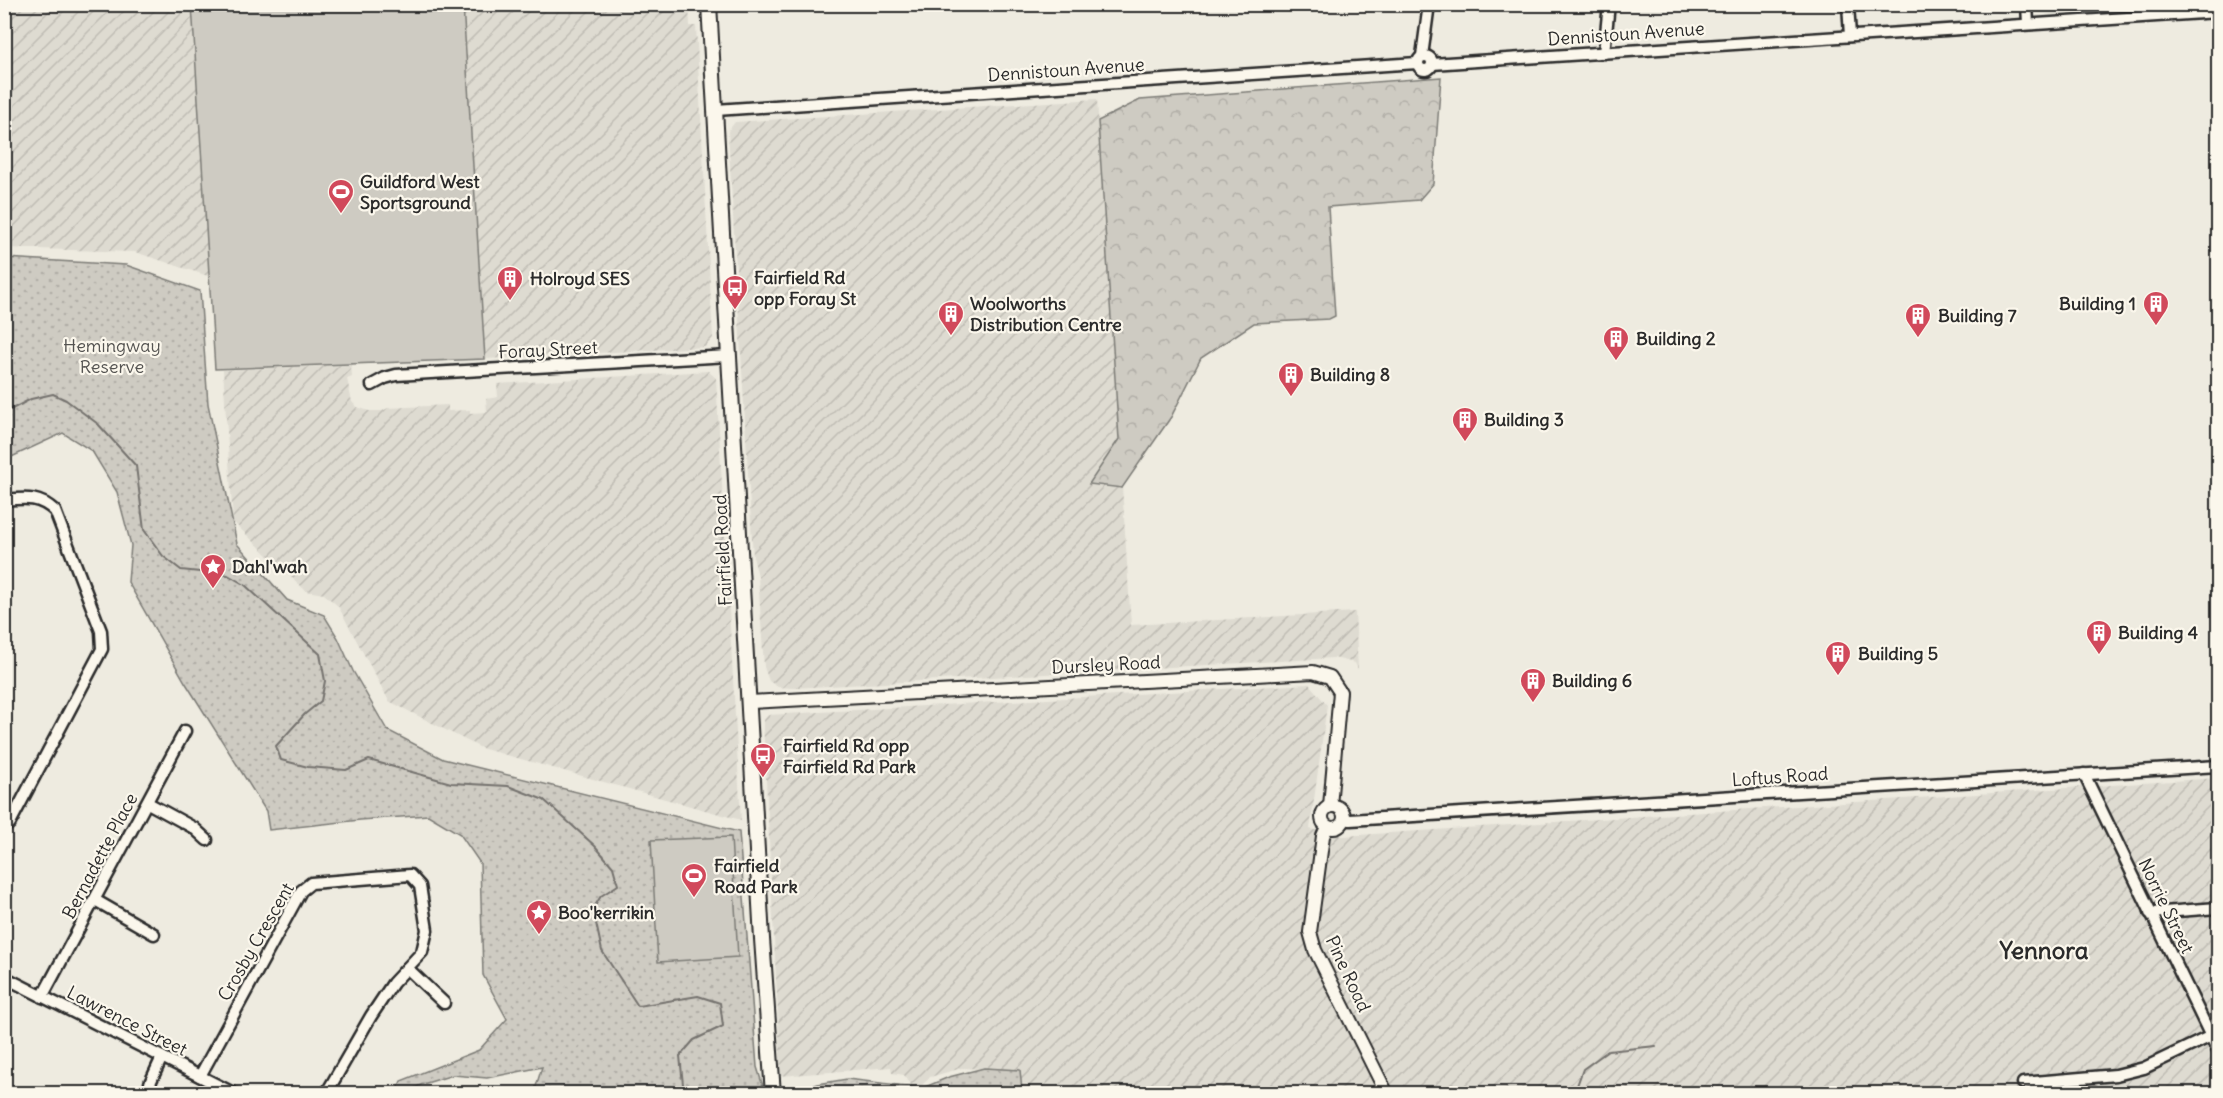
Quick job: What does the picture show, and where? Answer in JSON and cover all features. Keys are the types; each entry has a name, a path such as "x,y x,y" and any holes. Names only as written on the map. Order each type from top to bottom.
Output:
{"main road":[{"name":"Fairfield Road","path":"709,4 762,939 773,1094"}],"street":[{"path":"1420,60 1429,4"},
{"path":"1604,52 1609,4"},
{"path":"1848,4 1850,36"},
{"path":"2027,4 2028,24"},
{"name":"Dennistoun Avenue","path":"716,110 1420,60 1429,57 1432,64 2218,12"},
{"name":"Foray Street","path":"372,385 396,375 729,356"},
{"path":"4,828 9,823 102,649 101,631 55,511 46,502 32,498 5,500"},
{"name":"Dursley Road","path":"750,702 1313,672 1330,677 1340,692 1330,806"},
{"name":"Bernadette Place","path":"42,997 185,731"},
{"name":"Loftus Road","path":"1344,819 2218,766"},
{"name":"Norrie Street","path":"2084,774 2218,1051"},
{"path":"148,803 194,828 207,840"},
{"path":"1330,806 1341,809 1344,819 1338,827 1327,827 1322,822 1321,815 1324,809 1330,806"},
{"name":"Pine Road","path":"1327,827 1323,836 1310,932 1315,950 1387,1094"},
{"name":"Crosby Crescent","path":"200,1076 301,891 311,883 410,875 420,886 427,930 422,952 393,983 326,1094"},
{"path":"95,900 154,934"},
{"path":"2150,913 2218,908"},
{"path":"407,968 444,1003"},
{"name":"Lawrence Street","path":"4,977 235,1094"},
{"path":"2023,1083 2116,1075 2144,1068 2211,1036"},
{"path":"153,1094 150,1083 162,1057"}],"shaded area":[{"path":"5,5 194,5 217,279 135,252 5,248"},
{"path":"463,5 689,5 690,26 696,26 713,338 705,347 485,359"},
{"path":"1097,99 1131,625 1355,612 1358,669 1355,663 1334,658 778,687 769,681 764,667 758,576 753,557 728,131 735,122"},
{"path":"351,365 352,377 347,379 352,402 357,407 369,411 448,405 448,411 487,412 486,399 498,397 497,384 708,371 716,378 741,820 481,748 389,701 338,606 324,594 306,591 233,522 223,370"},
{"path":"1309,684 1327,705 1310,829 1344,836 2218,778 2218,1093 1028,1094 1022,1091 1020,1070 962,1068 930,1077 921,1086 911,1085 904,1075 892,1073 891,1067 781,1076 763,721 768,715"}],"green space":[{"path":"2041,4 2149,4 2149,5 2041,11"},
{"name":"Guildford West Sportsground","path":"192,5 463,5 485,359 215,369"},
{"path":"1441,77 1433,184 1419,200 1328,207 1335,316 1329,319 1254,323 1201,358 1171,417 1122,488 1089,484 1119,439 1098,121 1140,100"},
{"name":"Fairfield Road Park","path":"5,258 126,265 200,291 208,404 237,544 287,600 324,615 387,730 443,759 739,832 757,1067 765,1093 534,1093 542,1067 487,1078 453,1075 423,1084 404,1093 396,1092 401,1081 479,1050 507,1019 483,975 480,863 460,834 428,815 269,830 266,811 185,682 128,582 131,545 117,492 92,451 63,433 5,460"},
{"name":"Fairfield Road Park","path":"731,837 738,957 658,962 651,840"},
{"path":"984,1068 1020,1070 1022,1091 1028,1093 790,1093 818,1084 847,1079 923,1088 949,1077"}],"waterway":[{"path":"4,415 31,399 53,394 66,400 98,424 136,466 144,530 163,556 181,570 228,575 245,585 320,654 325,681 321,701 305,714 276,746 281,760 308,767 346,770 369,760 451,783 508,786 544,800 595,846 613,867 618,885 601,896 593,909 602,951 638,1006 698,996 720,1003 723,1026 694,1040 680,1056 684,1094"},
{"path":"1574,1094 1583,1069 1608,1051 1656,1046"}],"place":[{"name":"Guildford West Sportsground","path":"341,215"},
{"name":"Holroyd SES","path":"510,302"},
{"name":"Fairfield Rd opp Foray St","path":"735,311"},
{"name":"Building 1","path":"2156,327"},
{"name":"Woolworths Distribution Centre","path":"951,337"},
{"name":"Building 7","path":"1918,339"},
{"name":"Building 2","path":"1616,362"},
{"name":"Building 8","path":"1291,398"},
{"name":"Building 3","path":"1465,443"},
{"name":"Dahl'wah","path":"213,590"},
{"name":"Building 4","path":"2099,656"},
{"name":"Building 5","path":"1838,677"},
{"name":"Building 6","path":"1533,704"},
{"name":"Fairfield Rd opp Fairfield Rd Park","path":"763,779"},
{"name":"Fairfield Road Park","path":"694,899"},
{"name":"Boo'kerrikin","path":"539,936"}],"district":[{"name":"Yennora","path":"2044,951"}],"park label":[{"name":"Hemingway Reserve","path":"112,356"}]}
